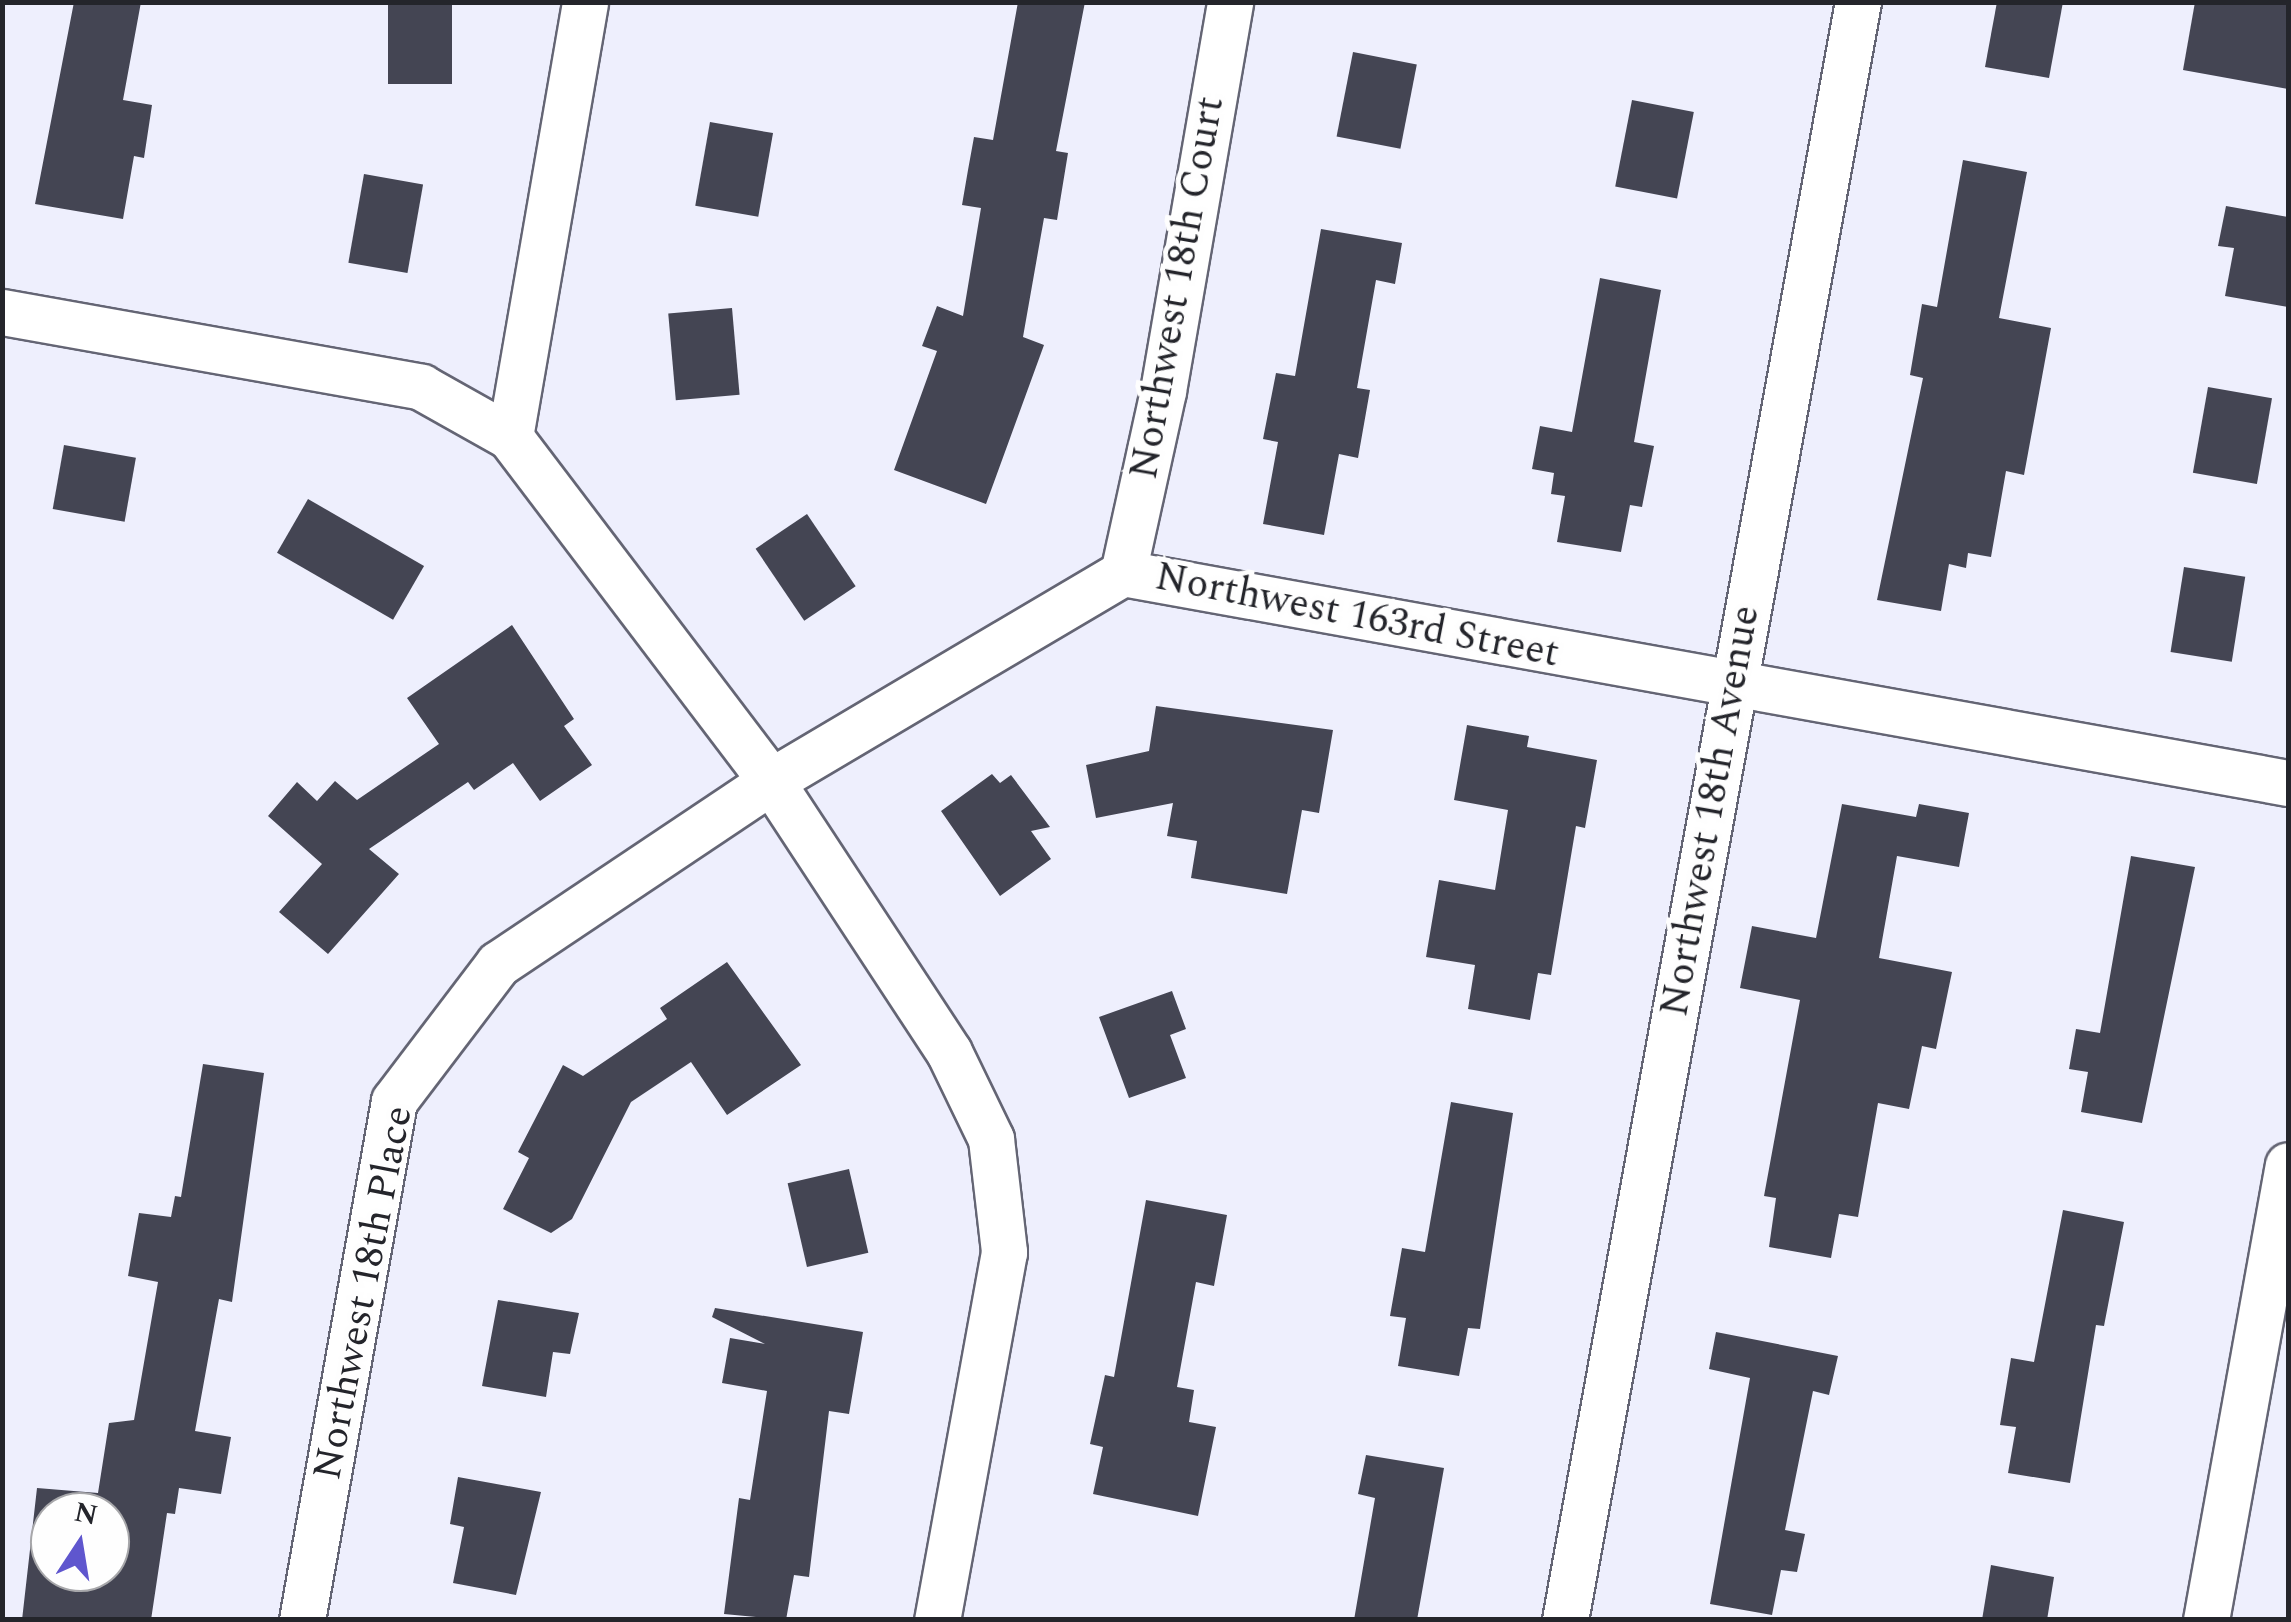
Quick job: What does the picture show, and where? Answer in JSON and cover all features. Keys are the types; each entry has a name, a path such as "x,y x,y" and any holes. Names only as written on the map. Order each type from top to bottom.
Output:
{"street":[{"path":"510,437 585,2"},
{"name":"Northwest 18th Court","path":"1123,573 1163,391 1230,2"},
{"name":"Northwest 18th Avenue","path":"1566,1620 1858,2"},
{"path":"2,312 421,387 510,437 771,781 949,1052 991,1139 1004,1252 937,1620"},
{"name":"Northwest 163rd Street","path":"771,781 1123,573 1733,687 2288,783"},
{"name":"Northwest 18th Place","path":"302,1620 394,1100 498,964 771,781"},
{"path":"2206,1620 2288,1165"}],"building":[{"path":"74,2 141,2 123,100 152,105 144,158 134,156 123,219 35,204"},
{"path":"388,2 452,2 452,84 388,84"},
{"path":"1018,2 1085,2 1056,151 1068,153 1057,220 1044,218 1023,337 1044,345 986,504 894,470 937,351 922,346 937,306 963,316 981,208 962,205 968,170 974,137 993,140"},
{"path":"1997,2 2063,2 2049,78 1985,67"},
{"path":"2195,2 2288,2 2288,89 2183,70"},
{"path":"1353,52 1417,64 1400,149 1337,136"},
{"path":"1632,100 1694,112 1677,198 1615,186"},
{"path":"710,122 773,133 758,217 695,206"},
{"path":"1963,160 2027,172 1999,318 2051,328 2024,475 2006,471 1991,557 1968,553 1966,568 1949,564 1941,611 1877,600 1923,378 1910,375 1922,304 1937,307"},
{"path":"364,174 423,184 407,273 348,263"},
{"path":"2226,206 2288,217 2288,307 2225,296 2234,248 2218,246"},
{"path":"1321,229 1402,243 1395,284 1376,280 1357,388 1370,390 1358,458 1339,454 1324,535 1263,524 1278,442 1263,439 1276,373 1295,376"},
{"path":"1600,278 1661,290 1634,442 1654,446 1642,507 1630,505 1621,552 1557,542 1565,496 1551,494 1554,473 1532,469 1540,426 1572,432"},
{"path":"732,308 740,395 676,400 668,314"},
{"path":"2208,387 2272,398 2257,484 2193,473"},
{"path":"64,445 136,458 125,522 53,509"},
{"path":"308,499 424,566 393,620 277,553"},
{"path":"807,514 856,586 804,621 756,549"},
{"path":"2184,567 2245,577 2232,662 2171,652"},
{"path":"512,625 574,719 564,726 592,765 540,801 513,763 474,790 468,782 369,849 399,874 328,954 279,912 322,864 268,816 297,782 317,801 335,781 357,800 439,744 407,698"},
{"path":"1156,706 1333,730 1319,813 1302,810 1287,894 1191,878 1197,841 1167,836 1173,803 1096,818 1086,765 1149,751"},
{"path":"1467,725 1529,736 1527,747 1597,760 1585,828 1576,826 1551,975 1538,973 1530,1020 1468,1009 1475,965 1426,957 1439,880 1495,890 1508,810 1454,800"},
{"path":"992,774 1000,783 1011,775 1050,827 1031,831 1051,859 1000,896 941,811"},
{"path":"1842,804 1916,817 1919,804 1969,813 1959,867 1897,856 1879,958 1952,972 1936,1049 1922,1046 1909,1109 1878,1103 1858,1217 1839,1214 1831,1258 1769,1247 1776,1198 1764,1196 1800,1000 1740,988 1752,926 1816,938"},
{"path":"2131,856 2195,867 2142,1123 2081,1112 2088,1072 2069,1069 2076,1029 2100,1033"},
{"path":"727,962 801,1065 727,1115 691,1062 631,1102 572,1219 551,1233 503,1209 529,1158 518,1152 563,1065 583,1076 667,1019 660,1008"},
{"path":"1172,991 1186,1029 1170,1035 1186,1078 1129,1098 1099,1017"},
{"path":"203,1064 264,1073 232,1302 219,1299 195,1431 231,1437 221,1494 179,1488 175,1514 167,1513 151,1620 22,1620 30,1550 30,1592 130,1592 130,1492 98,1492 109,1423 134,1420 158,1282 128,1276 139,1213 171,1217 175,1196 181,1197"},
{"path":"1451,1102 1513,1113 1480,1329 1468,1328 1459,1376 1398,1366 1406,1318 1390,1316 1402,1248 1425,1252"},
{"path":"849,1169 868,1253 807,1267 788,1183"},
{"path":"1146,1200 1227,1215 1214,1286 1196,1282 1177,1387 1194,1390 1189,1422 1216,1427 1198,1516 1093,1494 1103,1447 1090,1444 1105,1375 1114,1377"},
{"path":"2063,1210 2124,1222 2104,1326 2096,1325 2070,1483 2008,1473 2016,1427 2000,1425 2011,1358 2034,1362"},
{"path":"498,1300 579,1313 570,1354 553,1352 546,1397 482,1386"},
{"path":"715,1308 863,1332 849,1414 829,1411 809,1577 794,1575 786,1620 724,1614 739,1498 750,1500 767,1391 722,1383 730,1338 765,1344 712,1317"},
{"path":"1716,1332 1838,1356 1829,1395 1813,1391 1785,1530 1805,1534 1797,1572 1781,1570 1772,1615 1710,1604 1750,1378 1709,1369"},
{"path":"1366,1455 1444,1468 1417,1620 1354,1620 1375,1498 1358,1494"},
{"path":"458,1477 541,1492 516,1595 453,1583 464,1527 450,1524"},
{"path":"37,1488 86,1492 37,1492"},
{"path":"1991,1565 2054,1577 2047,1620 1982,1620"}]}
